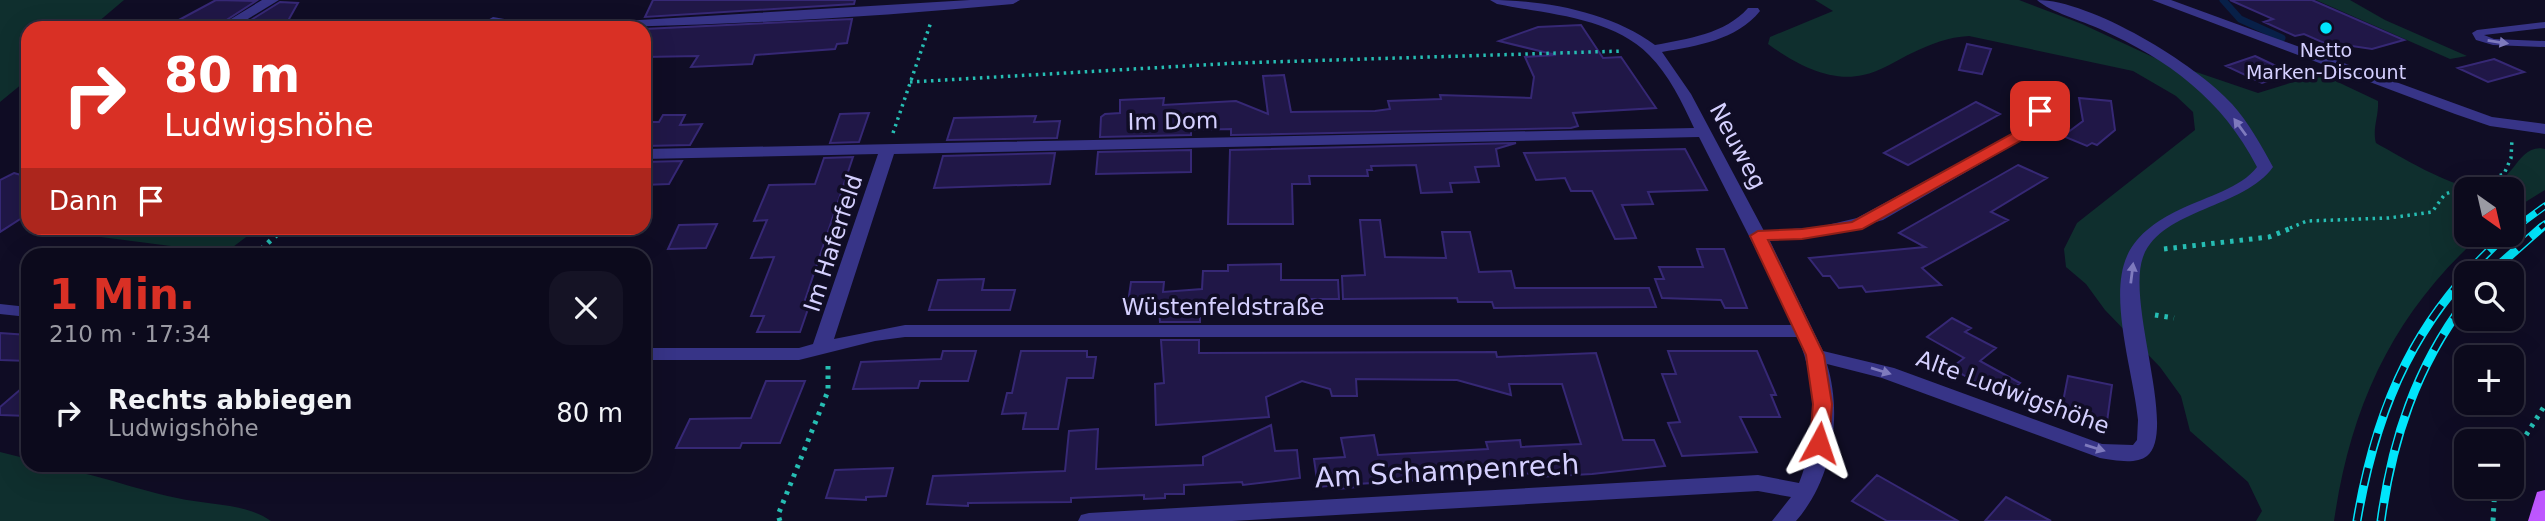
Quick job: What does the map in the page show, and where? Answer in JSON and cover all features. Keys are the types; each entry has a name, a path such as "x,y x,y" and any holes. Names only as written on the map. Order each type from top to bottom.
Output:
{"main road":[{"path":"2539,521 2545,498"}],"street":[{"path":"235,21 272,0"},
{"path":"651,23 936,7 1013,0"},
{"name":"Neuweg","path":"1497,0 1614,27 1651,50 1674,81 1703,132 1804,331 1815,355 1821,383 1822,424 1817,463 1806,492 1783,521"},
{"name":"Alte Ludwigshöhe","path":"1815,355 1887,373 2100,451 2120,454 2139,452 2147,442 2130,272 2141,242 2189,210 2255,179 2265,167 2260,155 2220,101 2189,75 2128,37 2044,0"},
{"path":"2159,0 2510,125 2545,129"},
{"path":"1651,50 1697,40 1737,27 1748,19 1753,11"},
{"path":"1758,236 1830,231 1857,226 2015,138 2037,119 2039,103"},
{"name":"Im Dom","path":"651,154 1703,132"},
{"name":"Im Haferfeld","path":"821,350 887,150"},
{"name":"Wüstenfeldstraße","path":"651,354 757,355 821,350 875,335 905,331 1804,331"},
{"name":"Am Schampenrech","path":"1089,521 1758,484 1806,492"}],"lane":[{"path":"2545,25 2477,33 2480,38 2493,42 2545,44"},
{"path":"0,309 21,311"}],"path":[{"path":"887,150 936,7"},
{"path":"910,82 1237,63 1651,50"},
{"path":"2158,257 2166,247 2269,237 2307,221 2389,218 2432,212 2445,194 2504,174 2511,158 2510,125"},
{"path":"263,248 276,235"},
{"path":"2133,314 2174,318"},
{"path":"780,521 778,515 830,380 821,350"},
{"path":"2524,438 2545,405"},
{"path":"2493,521 2494,499"}],"green space":[{"path":"0,0 124,0 99,21 21,21 21,85 0,102"},
{"path":"1815,0 2019,0 2082,24 2155,58 2258,93 2313,76 2325,76 2378,101 2376,143 2424,170 2454,183 2454,247 2469,247 2423,297 2381,364 2352,438 2334,521 2256,521 2262,511 2248,482 2190,431 2181,396 2160,367 2105,310 2086,284 2066,267 2064,249 2077,223 2195,130 2193,112 2176,96 2133,71 1969,36 1933,44 1882,69 1851,77 1813,70 1768,44 1770,37 1833,11"},
{"path":"2316,0 2350,0 2385,20 2467,56 2450,59"},
{"path":"2535,149 2545,149 2545,190 2524,203 2524,177 2505,177 2527,153"},
{"path":"249,235 232,248 186,248 93,236"},
{"path":"0,452 21,457 21,472 84,473 158,494 250,511 271,521 0,521"}],"building":[{"path":"216,0 256,1 225,21 177,21"},
{"path":"653,0 855,0 854,4 645,17"},
{"name":"Netto Marken-Discount","path":"2230,0 2312,0 2404,40 2372,49 2352,46 2340,50 2304,34 2295,36 2264,22 2273,19"},
{"path":"280,2 298,3 288,21 249,21"},
{"path":"852,19 847,43 837,44 835,49 755,55 752,64 691,67 698,56 651,57 651,29"},
{"path":"1581,25 1603,58 1621,57 1656,108 1573,113 1578,126 1571,128 1231,135 1231,129 1191,130 1191,135 1100,137 1101,117 1105,114 1120,113 1120,100 1164,98 1163,105 1236,101 1268,114 1263,76 1284,75 1291,112 1375,111 1390,109 1388,101 1441,99 1440,95 1531,98 1534,77 1525,57 1556,55 1499,41 1538,27"},
{"path":"1967,44 1991,49 1982,74 1959,70"},
{"path":"2255,56 2291,73 2262,83 2226,66"},
{"path":"2494,59 2524,72 2488,82 2458,68"},
{"path":"2079,98 2111,101 2115,130 2097,145 2092,143 2087,146 2063,136 2083,121"},
{"path":"1976,102 2000,114 1908,165 1884,153"},
{"path":"869,113 859,142 830,143 840,114"},
{"path":"663,115 685,115 680,125 702,124 690,145 651,146 651,122 659,122"},
{"path":"1036,116 1034,122 1060,121 1057,138 947,140 954,118"},
{"path":"1516,143 1496,149 1499,166 1475,167 1479,182 1450,183 1452,192 1421,193 1416,165 1371,166 1372,170 1367,170 1368,176 1309,176 1310,184 1292,184 1293,224 1228,224 1230,150"},
{"path":"1685,149 1707,190 1648,192 1653,204 1622,205 1636,238 1615,239 1592,191 1571,191 1565,178 1536,180 1524,153"},
{"path":"1191,150 1191,172 1096,174 1098,152"},
{"path":"1055,153 1050,184 934,188 943,156"},
{"path":"853,157 803,306 809,306 800,332 757,332 764,316 751,316 774,257 751,258 767,220 754,221 769,185 815,184 824,158"},
{"path":"682,161 669,184 651,185 651,162"},
{"path":"2018,165 2047,178 1991,212 2008,220 1922,268 1941,285 1866,292 1862,286 1839,288 1830,276 1823,276 1809,258 1925,247 1899,233"},
{"path":"14,173 21,175 21,218 0,232 0,180"},
{"path":"1360,220 1380,220 1385,257 1446,258 1442,232 1470,232 1479,272 1511,271 1515,288 1649,288 1656,307 1494,308 1492,302 1458,302 1457,298 1343,299 1342,276 1365,275"},
{"path":"717,224 706,248 668,249 679,225"},
{"path":"1697,249 1724,249 1747,308 1725,308 1721,300 1662,298 1655,279 1664,279 1659,267 1703,267"},
{"path":"1281,264 1281,280 1338,280 1339,299 1305,299 1306,309 1200,314 1200,322 1160,322 1159,310 1127,310 1131,282 1164,282 1163,292 1202,289 1203,271 1228,271 1228,265"},
{"path":"984,279 982,290 1015,290 1010,310 929,310 938,280"},
{"path":"1952,318 1971,328 1965,332 1996,348 1980,361 2020,383 2003,397 1951,368 1964,358 1927,337"},
{"path":"0,333 21,334 21,361 0,360"},
{"path":"1161,340 1199,340 1199,353 1496,352 1497,357 1596,353 1623,440 1654,440 1665,466 1592,474 1536,477 1535,473 1357,484 1358,487 1339,489 1339,485 1318,487 1314,459 1345,457 1341,438 1374,435 1378,455 1488,449 1486,442 1520,440 1521,447 1581,444 1562,384 1509,384 1511,395 1457,380 1356,379 1357,396 1332,396 1330,389 1302,381 1266,397 1269,417 1156,425 1155,384 1164,383"},
{"path":"943,351 976,351 968,381 920,381 918,388 853,389 861,362 941,359"},
{"path":"1021,351 1087,351 1087,357 1096,357 1093,378 1067,378 1058,429 1023,429 1026,413 1002,414 1007,393 1012,393"},
{"path":"1668,351 1757,351 1776,395 1771,395 1780,417 1740,417 1757,452 1682,456 1668,423 1680,422 1662,374 1676,374"},
{"path":"2068,376 2112,385 2107,422 2062,407"},
{"path":"766,381 805,381 780,443 742,443 740,448 676,448 690,419 751,418"},
{"path":"21,389 21,416 0,415 0,407"},
{"path":"1271,425 1275,451 1297,450 1300,478 1243,485 1242,482 1184,485 1184,494 1165,494 1165,498 1144,499 1144,495 1071,498 1071,502 968,503 968,506 927,504 933,476 1065,471 1069,431 1098,429 1096,469 1203,465 1203,457"},
{"path":"893,468 886,496 866,497 866,500 826,498 835,470"},
{"path":"1877,475 1958,521 1887,521 1852,501"},
{"path":"2006,497 2051,521 1985,521"}],"waterway":[{"path":"2223,0 2240,19 2282,38"}],"railway":[{"path":"2524,221 2545,206"},
{"path":"2540,228 2545,224"},
{"path":"2504,261 2542,227"},
{"path":"2357,521 2376,437 2406,363 2448,296 2494,247"},
{"path":"2381,521 2392,462 2409,405 2433,352 2454,318"}],"place":[{"name":"Netto Marken-Discount","path":"2326,28"}],"route":[{"path":"1819,443 1822,404 1815,355 1758,236 1802,234 1857,226 2015,138 2031,127 2040,111"}]}
